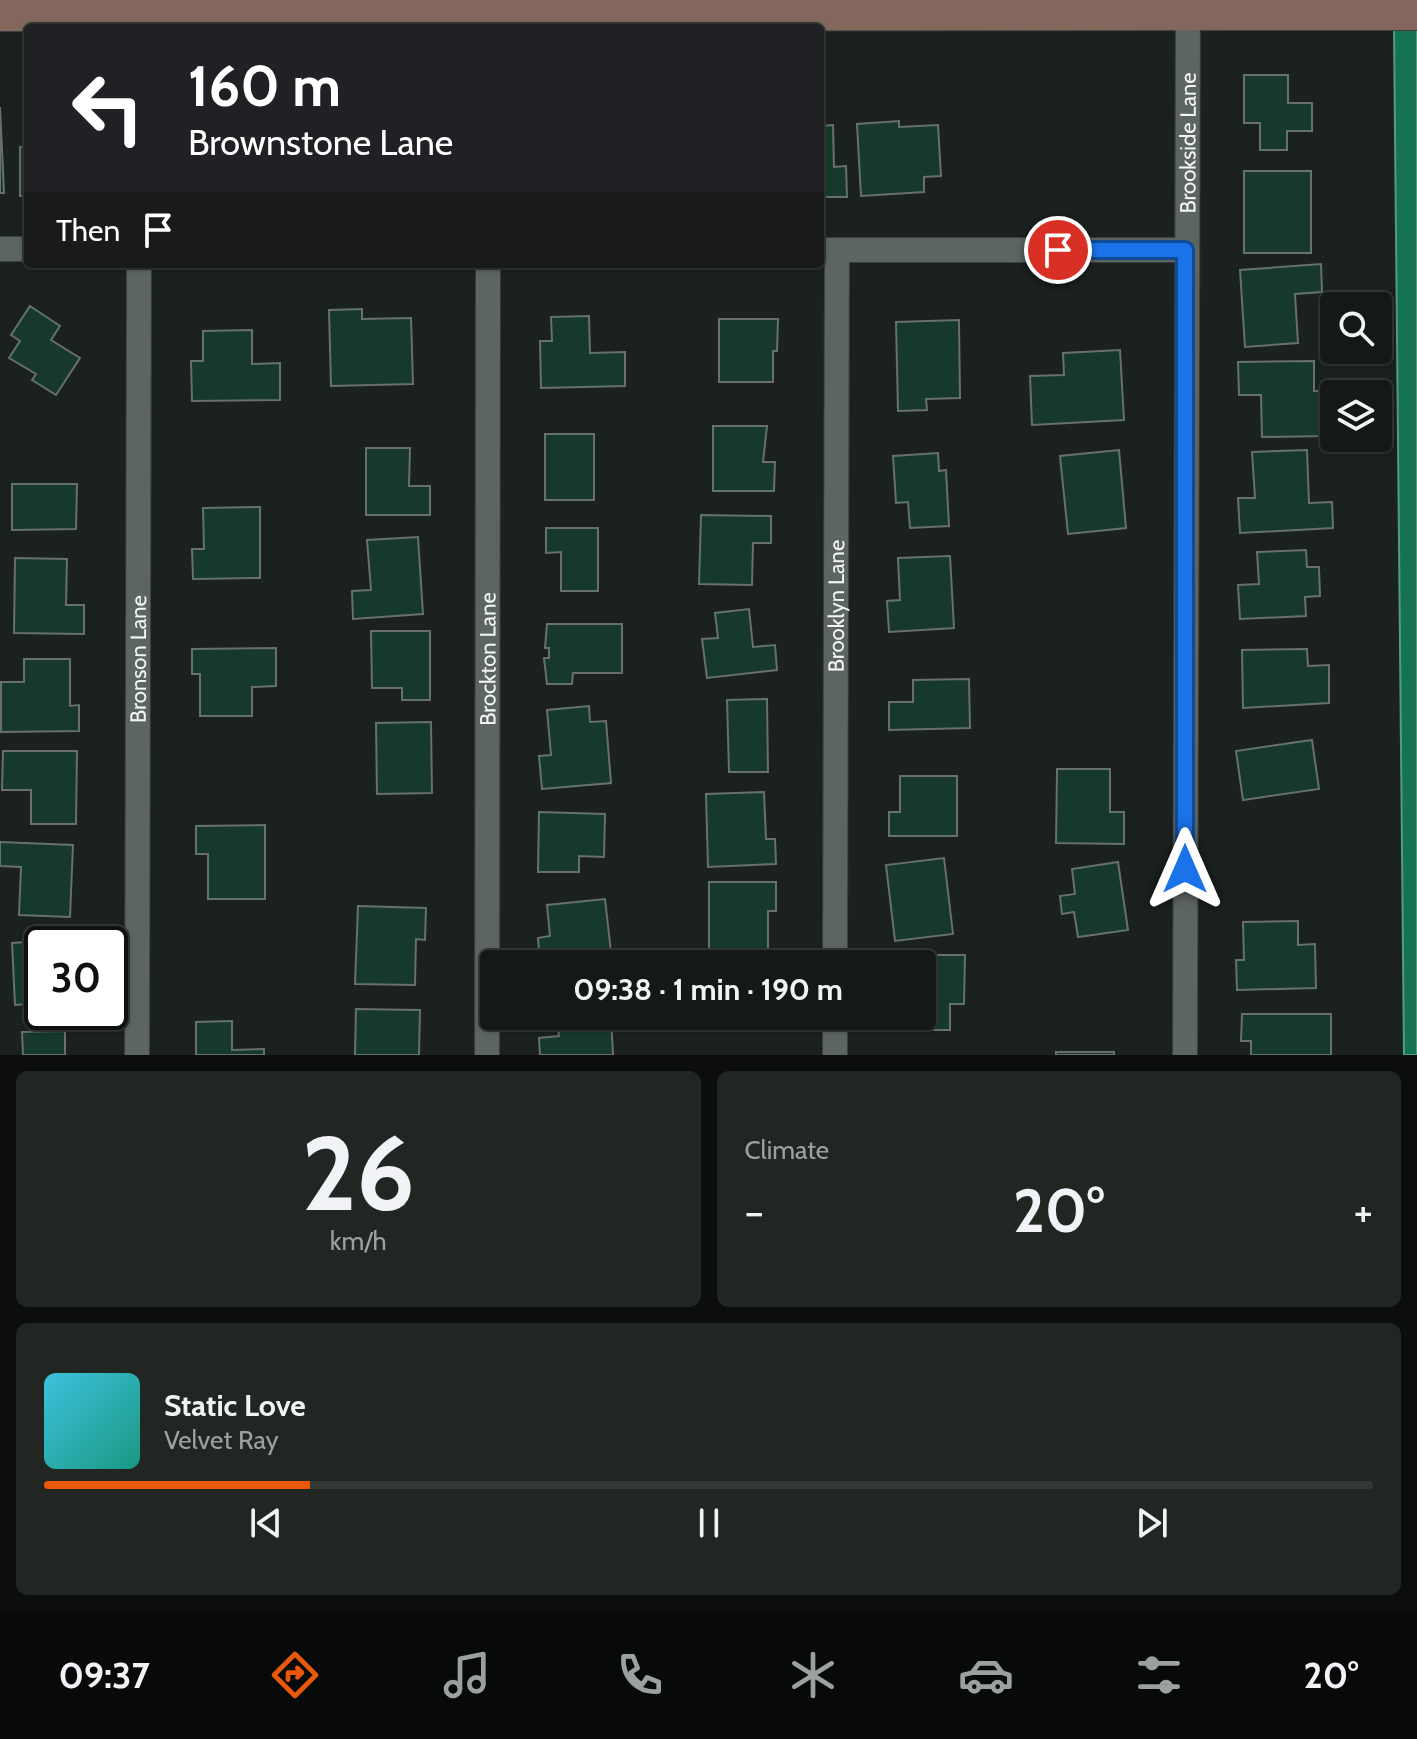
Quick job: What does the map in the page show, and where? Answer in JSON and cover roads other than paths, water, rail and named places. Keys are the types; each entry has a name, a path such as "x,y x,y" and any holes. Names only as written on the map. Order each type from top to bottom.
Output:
{"main road":[{"path":"0,15 516,15 1188,8 1417,14"}],"street":[{"path":"516,15 567,0"},
{"name":"Brookside Lane","path":"1185,1055 1188,8"},
{"path":"0,249 24,249"},
{"path":"828,250 1185,250"},
{"name":"Brooklyn Lane","path":"828,250 835,950"},
{"name":"Bronson Lane","path":"137,1055 139,268"},
{"name":"Brockton Lane","path":"487,1055 488,268"},
{"path":"835,1030 835,1055"}]}
